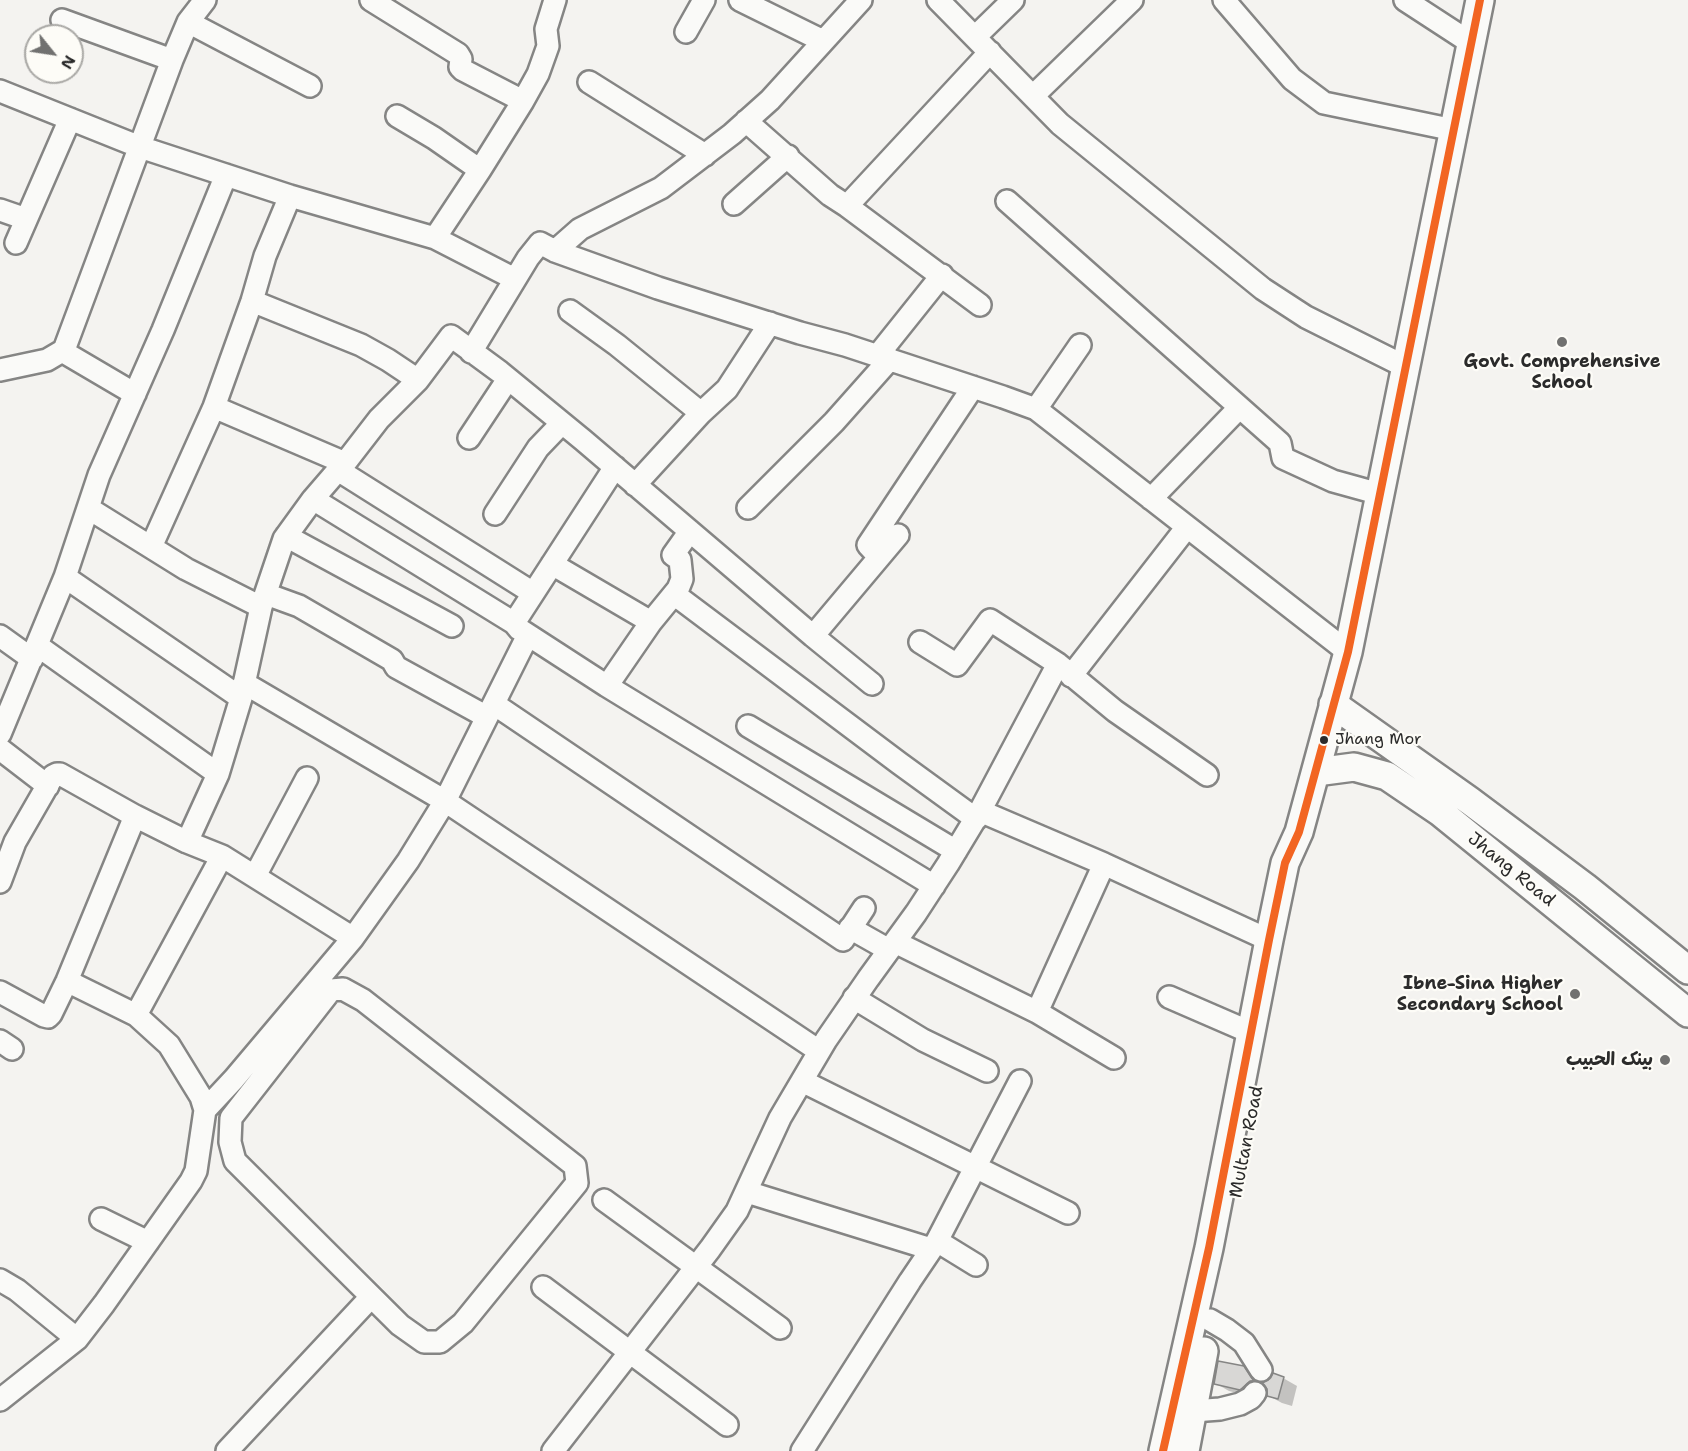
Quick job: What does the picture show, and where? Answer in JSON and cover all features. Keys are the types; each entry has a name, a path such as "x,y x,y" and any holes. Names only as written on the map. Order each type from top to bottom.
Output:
{"main road":[{"name":"Multan Road","path":"1163,1451 1209,1248 1285,863 1299,832 1348,652 1480,0"},
{"name":"Jhang Road","path":"1333,704 1586,886 1688,970"},
{"name":"Jhang Road","path":"1316,772 1354,767 1386,776 1440,812 1688,1013"},
{"name":"Multan Road","path":"1185,1451 1301,868 1299,832"}],"street":[{"path":"0,370 47,360 64,350 172,60 188,22 204,0"},
{"path":"371,0 458,54 463,70 523,101"},
{"path":"435,238 480,170 538,74 548,46 546,29 555,0"},
{"path":"686,32 704,0"},
{"path":"740,0 823,41"},
{"path":"938,0 1060,123 1263,289 1306,317 1406,367"},
{"path":"975,37 1013,0"},
{"path":"1033,96 1132,0"},
{"path":"1224,0 1292,79 1324,102 1454,130"},
{"path":"1405,0 1472,43"},
{"path":"555,251 580,229 661,188 705,155 770,100 859,1"},
{"path":"62,20 172,60"},
{"path":"188,22 310,86"},
{"path":"847,206 990,52"},
{"path":"589,81 705,155"},
{"path":"0,91 140,147 290,196 435,238 507,276 516,278"},
{"path":"397,116 480,170"},
{"path":"15,243 70,119"},
{"path":"746,121 830,195 980,305"},
{"path":"734,204 788,156"},
{"path":"0,734 65,577 99,475 164,330 226,175"},
{"path":"151,547 214,407 252,301 265,256 290,196"},
{"path":"1007,201 1280,444 1283,458 1333,481 1380,494"},
{"path":"0,210 26,219"},
{"path":"471,352 540,243 555,251 658,288 884,357 973,387 1036,409 1348,652"},
{"path":"748,508 834,422 884,357 942,275"},
{"path":"252,301 362,345 418,380"},
{"path":"570,311 617,345 701,413"},
{"path":"635,485 701,413 727,389 770,323"},
{"path":"187,842 218,774 243,690 263,600 286,536 313,499 379,419 418,380 451,336 562,423 872,684"},
{"path":"1036,409 1080,345"},
{"path":"64,350 67,354 135,394"},
{"path":"469,438 508,379"},
{"path":"879,557 868,545 973,387"},
{"path":"214,407 341,467 533,593"},
{"path":"1151,500 1239,408"},
{"path":"495,514 538,448 562,423"},
{"path":"205,1110 354,938 408,861 445,801 490,711 533,593 615,467"},
{"path":"313,499 608,686 934,886"},
{"path":"88,508 223,589 263,600 299,606 392,660 396,667 490,711 843,940 864,908"},
{"path":"553,1451 696,1268 737,1211 780,1118 819,1051 934,886 1065,670 1187,527"},
{"path":"608,686 651,621 678,589 682,579 680,560 673,555 690,531"},
{"path":"813,636 898,535"},
{"path":"286,536 452,626"},
{"path":"552,564 651,621"},
{"path":"65,577 243,690 445,801 819,1051"},
{"path":"674,594 899,763 978,815 1104,864 1269,940"},
{"path":"920,642 957,665 990,620 1065,670 1115,711 1207,775"},
{"path":"0,636 35,652 218,774"},
{"path":"748,726 956,851"},
{"path":"0,749 48,786"},
{"path":"0,882 15,842 53,776 60,774 135,816 187,842 222,856 354,938"},
{"path":"255,876 307,778"},
{"path":"0,992 48,1017 51,1014 68,981 135,816"},
{"path":"136,1015 222,856"},
{"path":"1037,1012 1104,864"},
{"path":"850,928 1037,1012 1114,1058"},
{"path":"0,1400 77,1339 148,1242 196,1171 205,1110 201,1097 169,1045 136,1015 68,981"},
{"path":"344,989 363,1000 575,1166 577,1183 464,1323 440,1342 424,1342 400,1325 371,1297 235,1161 230,1142 231,1118 331,990 344,989"},
{"path":"1169,997 1252,1033"},
{"path":"854,998 923,1040 987,1071"},
{"path":"802,1081 1068,1213"},
{"path":"802,1451 934,1245 1020,1081"},
{"path":"747,1192 934,1245 976,1265"},
{"path":"604,1200 780,1328"},
{"path":"101,1219 148,1242"},
{"path":"0,1280 17,1290 77,1339"},
{"path":"543,1287 727,1425"},
{"path":"227,1451 371,1297"},
{"path":"1210,1320 1244,1343 1261,1370"},
{"path":"1192,1412 1240,1404 1255,1393"}],"building":[{"path":"1218,1361 1244,1366 1254,1381 1250,1381 1240,1390 1214,1384"},
{"path":"1273,1373 1284,1377 1278,1399 1267,1396 1267,1389 1262,1383 1268,1380"}],"transit line":[{"path":"1163,1451 1209,1248 1285,863 1299,832 1348,652 1480,0"}],"place":[{"name":"Govt. Comprehensive School","path":"1562,342"},
{"name":"Jhang Mor","path":"1324,740"},
{"name":"Ibne-Sina Higher Secondary School","path":"1575,994"},
{"name":"بينک الحبيب","path":"1665,1060"}]}
